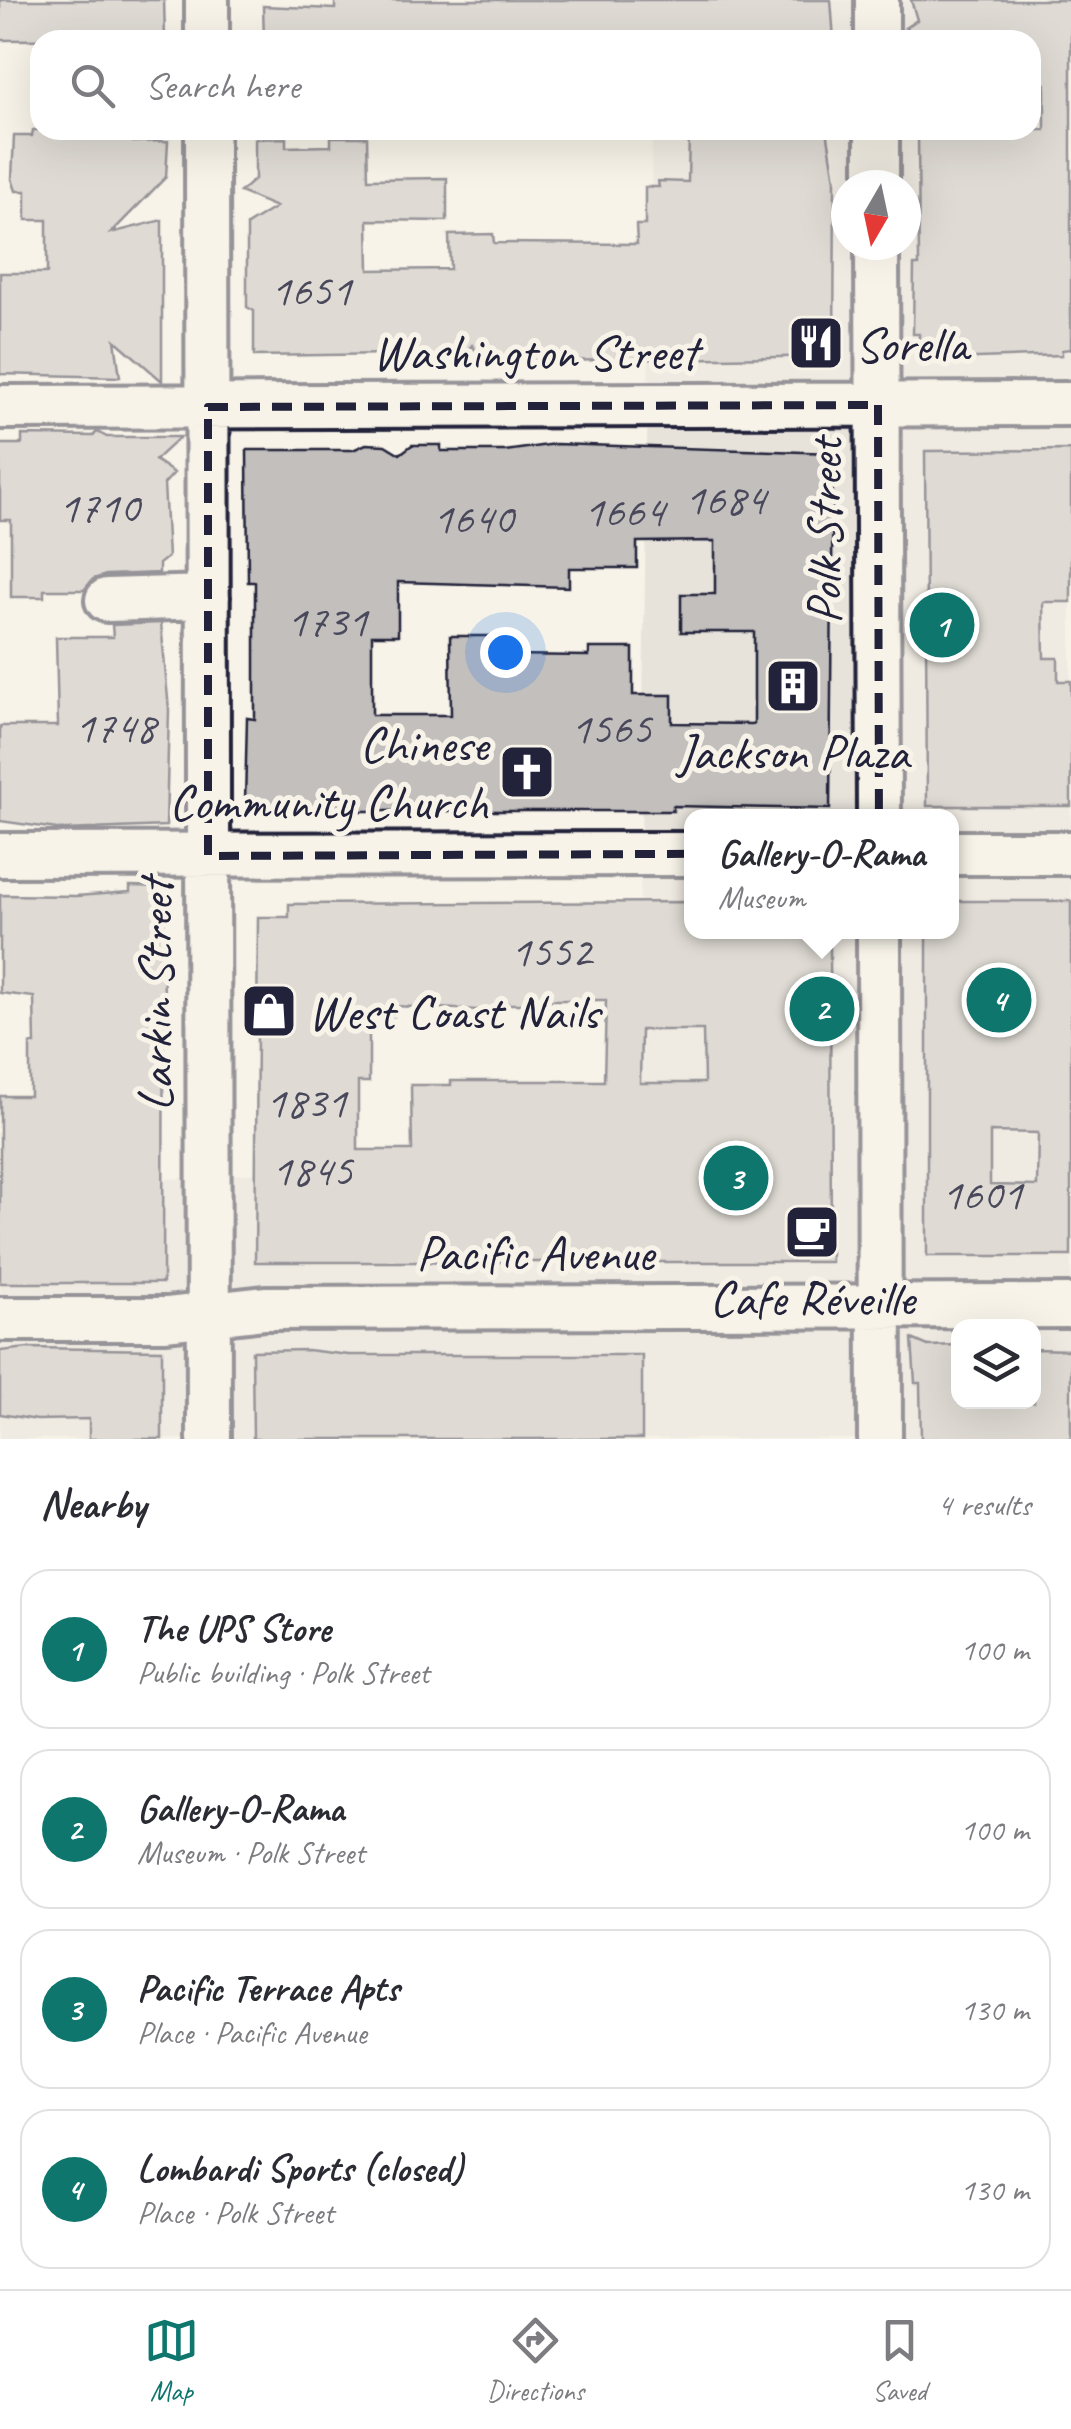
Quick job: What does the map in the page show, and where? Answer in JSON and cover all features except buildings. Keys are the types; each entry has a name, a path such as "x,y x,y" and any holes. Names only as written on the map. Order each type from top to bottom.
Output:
{"street":[{"path":"207,0 207,30"},
{"path":"877,0 877,30"},
{"name":"Larkin Street","path":"208,140 210,1439"},
{"path":"877,140 877,170"},
{"name":"Polk Street","path":"877,260 879,809"},
{"name":"Washington Street","path":"0,407 1071,404"},
{"path":"106,600 208,597"},
{"path":"959,853 1071,853"},
{"path":"0,855 684,854"},
{"path":"879,939 880,1439"},
{"name":"Pacific Avenue","path":"0,1319 166,1319 265,1308 1071,1306"}],"highlighted area":[{"path":"878,405 879,853 208,856 208,407"}],"shaded area":[{"path":"654,0 1071,0 1071,1439 0,1439 0,1189 636,1150 652,140 1041,140 1041,30 653,30"}],"place":[{"name":"Sorella","path":"816,343"},
{"name":"The UPS Store","path":"942,625"},
{"name":"Jackson Plaza","path":"793,686"},
{"name":"Chinese Community Church","path":"527,772"},
{"name":"Lombardi Sports (closed)","path":"999,1000"},
{"name":"Gallery-O-Rama","path":"822,1009"},
{"name":"West Coast Nails","path":"269,1011"},
{"name":"Pacific Terrace Apts","path":"736,1178"},
{"name":"Cafe Réveille","path":"812,1232"}]}
